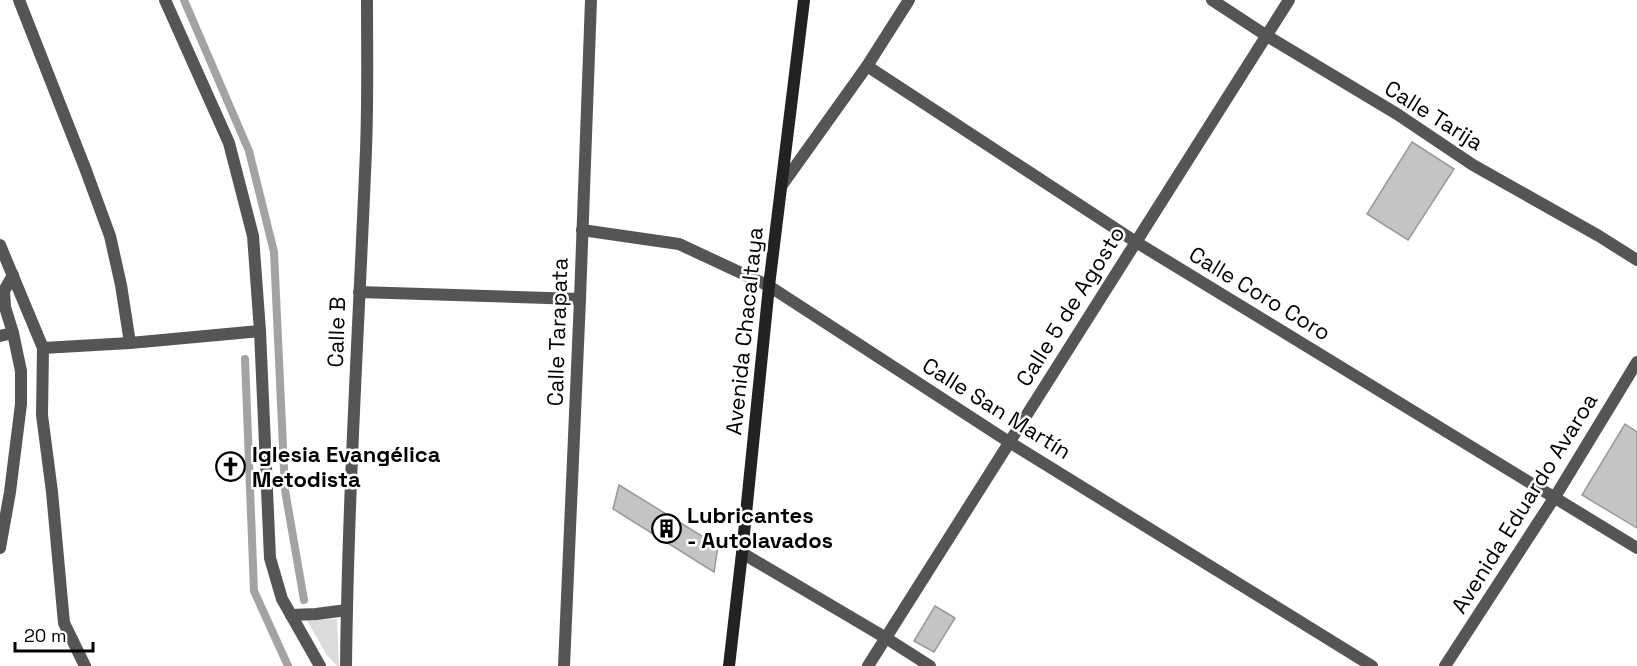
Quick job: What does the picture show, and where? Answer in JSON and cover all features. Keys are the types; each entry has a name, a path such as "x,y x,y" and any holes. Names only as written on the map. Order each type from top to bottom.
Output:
{"street":[{"path":"20,0 86,168 110,236 121,285 130,343"},
{"path":"165,0 229,143 253,236 260,331 270,558 282,599 320,666"},
{"name":"Calle B","path":"346,666 358,292 366,147 367,0"},
{"name":"Calle Tarapata","path":"564,666 591,0"},
{"name":"Avenida Chacaltaya","path":"729,666 769,286 804,0"},
{"path":"782,185 867,66 909,0"},
{"name":"Calle Tarija","path":"1212,0 1266,36 1396,114 1473,165 1637,260"},
{"name":"Calle 5 de Agosto","path":"868,666 1289,0"},
{"name":"Calle Coro Coro","path":"867,66 1136,242 1637,548"},
{"name":"Calle San Martín","path":"582,230 679,244 769,286 1009,442 1372,666"},
{"path":"0,245 43,348 42,415 52,492 64,623 85,666"},
{"path":"0,548 12,481 21,404 21,371 6,334 4,307 4,291 13,275"},
{"path":"358,292 580,299"},
{"path":"43,348 130,343 260,331"},
{"name":"Avenida Eduardo Avaroa","path":"1445,666 1555,497 1637,362"},
{"path":"742,553 930,666"},
{"path":"291,615 347,610"}],"shaded area":[{"path":"337,619 339,666 326,654 307,620"}],"building":[{"path":"1412,142 1454,169 1408,240 1367,214"},
{"path":"1625,424 1637,432 1637,528 1582,495"},
{"name":"Lubricantes - Autolavados","path":"619,485 718,546 714,572 613,509"},
{"path":"935,606 955,618 934,652 914,641"}],"waterway":[{"path":"184,0 249,151 274,252 285,490 304,600"},
{"path":"245,359 254,591 288,666"}],"place":[{"name":"Iglesia Evangélica Metodista","path":"231,467"},
{"name":"Lubricantes - Autolavados","path":"666,528"}]}
